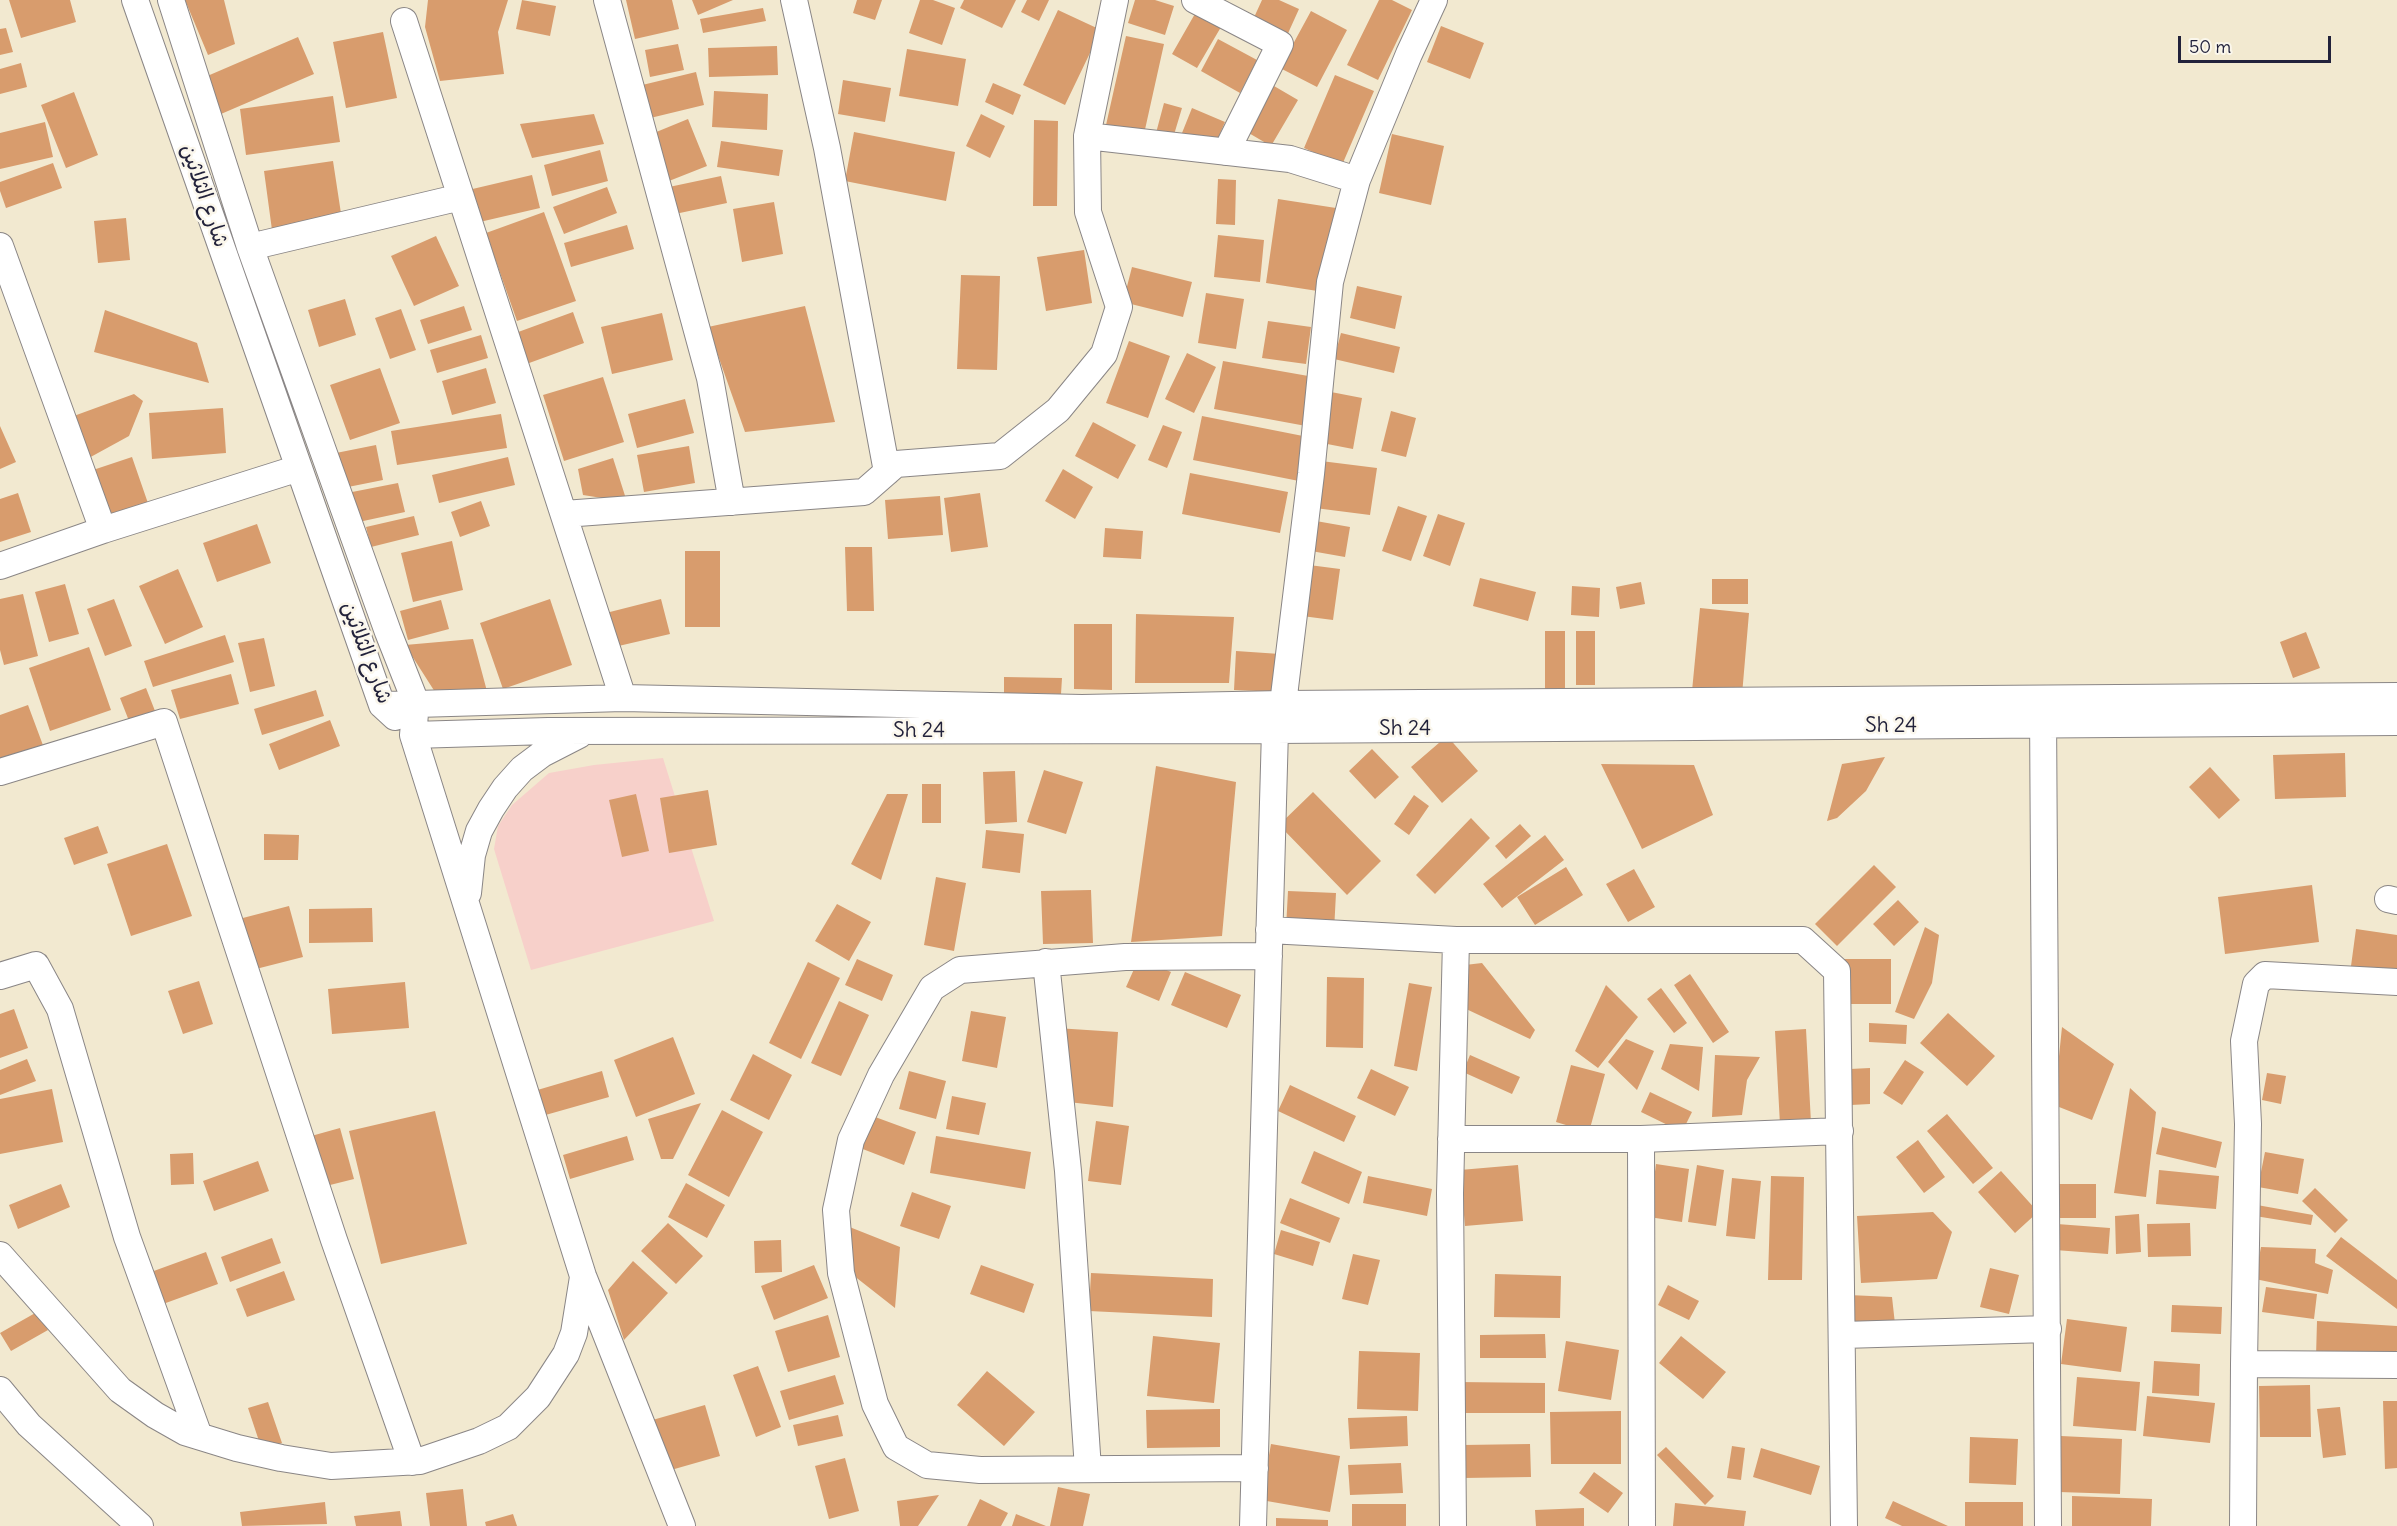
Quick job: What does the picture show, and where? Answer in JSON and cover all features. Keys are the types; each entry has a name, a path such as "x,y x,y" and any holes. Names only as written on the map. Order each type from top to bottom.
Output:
{"street":[{"name":"شارع الثلاثين","path":"135,0 382,705 413,735"},
{"name":"شارع الثلاثين","path":"171,0 250,247 387,632 416,702 413,735"},
{"path":"607,0 710,378 732,502"},
{"path":"795,0 827,148 887,472"},
{"path":"564,514 864,492 896,464 1000,456 1058,410 1104,354 1119,307 1088,212 1087,136 1115,0"},
{"path":"1195,0 1280,44 1226,152"},
{"path":"1283,704 1311,474 1330,282 1357,180 1434,0"},
{"path":"404,21 623,698"},
{"path":"1087,136 1290,159 1357,180"},
{"path":"250,247 460,197"},
{"path":"0,246 102,530"},
{"path":"0,566 102,530 299,468"},
{"name":"Sh 24","path":"382,705 416,702 623,698 1082,708 1283,704 2397,696"},
{"path":"2041,698 2044,725 2048,1526"},
{"path":"0,772 164,722 334,1240 412,1462"},
{"name":"Sh 24","path":"413,735 587,732 1275,730 2397,722"},
{"path":"1253,1526 1275,730"},
{"path":"468,905 468,880 472,855 479,831 490,808 522,769 564,741 587,732"},
{"path":"413,735 583,1276 682,1526"},
{"path":"1269,930 1456,940 1803,940 1837,971 1844,1526"},
{"path":"1453,1526 1451,1139 1456,940"},
{"path":"1255,1468 980,1470 927,1465 896,1447 874,1404 840,1262 836,1210 851,1140 881,1075 932,988 960,970 1125,957 1269,956"},
{"path":"1046,962 1068,1171 1088,1469"},
{"path":"0,976 36,965 60,1009 127,1237 199,1436"},
{"path":"2243,1526 2248,1124 2244,1041 2256,984 2265,975 2397,982"},
{"path":"1451,1139 1641,1139 1840,1131"},
{"path":"1641,1139 1642,1526"},
{"path":"0,1255 120,1390 155,1415 184,1431 237,1448 331,1466 412,1462 479,1442 507,1427 538,1397 566,1354 574,1333 583,1276"},
{"path":"1843,1335 2048,1329"},
{"path":"2244,1364 2397,1365"},
{"path":"0,1390 29,1425 140,1526"}],"shaded area":[{"path":"663,758 714,921 531,970 494,849 498,826 512,805 549,773 594,765"}],"building":[{"path":"9,0 70,0 76,22 21,38"},
{"path":"185,0 224,0 235,44 208,55"},
{"path":"428,0 508,0 498,32 504,74 440,81 425,27"},
{"path":"522,0 556,6 550,36 516,29"},
{"path":"626,0 672,0 679,29 635,39"},
{"path":"692,0 733,0 698,15"},
{"path":"857,0 882,0 875,20 853,13"},
{"path":"920,0 933,0 955,8 942,45 909,33"},
{"path":"964,0 1016,0 1002,28 960,8"},
{"path":"1027,0 1049,0 1039,21 1021,12"},
{"path":"1135,0 1155,0 1174,6 1165,35 1128,23"},
{"path":"1262,0 1279,0 1299,9 1285,40 1251,24"},
{"path":"1379,0 1392,0 1412,10 1378,80 1347,65"},
{"path":"763,8 766,21 703,33 700,19"},
{"path":"1058,10 1101,30 1065,105 1023,85"},
{"path":"1311,11 1347,30 1317,87 1280,68"},
{"path":"1196,12 1221,27 1197,68 1172,54"},
{"path":"1441,26 1484,43 1470,79 1427,62"},
{"path":"6,28 13,52 0,55 0,29"},
{"path":"383,32 397,98 346,108 333,42"},
{"path":"1126,36 1164,44 1144,134 1106,125"},
{"path":"298,37 314,74 221,114 205,77"},
{"path":"1218,39 1257,60 1240,93 1201,71"},
{"path":"678,44 684,70 650,77 645,50"},
{"path":"777,46 778,75 709,77 708,48"},
{"path":"907,49 966,59 958,106 899,96"},
{"path":"21,63 27,87 0,94 0,69"},
{"path":"696,72 704,105 642,120 634,87"},
{"path":"1335,75 1374,91 1342,165 1304,148"},
{"path":"843,80 891,88 885,122 838,114"},
{"path":"993,83 1021,95 1013,115 985,102"},
{"path":"1274,86 1298,100 1271,146 1247,132"},
{"path":"714,91 768,94 767,130 712,127"},
{"path":"74,92 98,155 66,168 41,105"},
{"path":"333,96 340,142 246,155 240,109"},
{"path":"1164,103 1182,108 1173,138 1156,133"},
{"path":"1192,108 1225,122 1214,147 1182,133"},
{"path":"594,114 604,144 532,158 520,124"},
{"path":"981,114 1005,126 990,158 966,146"},
{"path":"688,119 707,166 669,181 649,135"},
{"path":"1034,120 1058,121 1057,206 1033,206"},
{"path":"45,122 53,157 0,169 0,133"},
{"path":"854,132 955,152 946,201 845,181"},
{"path":"1392,134 1444,146 1431,205 1379,193"},
{"path":"721,141 783,150 779,176 717,167"},
{"path":"600,150 608,181 552,196 544,165"},
{"path":"333,161 342,220 272,230 264,171"},
{"path":"53,163 62,188 6,208 0,191 0,182"},
{"path":"532,175 540,208 471,224 464,191"},
{"path":"721,176 727,203 675,214 669,187"},
{"path":"1218,179 1236,180 1235,225 1216,224"},
{"path":"607,187 617,213 564,234 553,207"},
{"path":"1278,199 1336,208 1324,292 1266,283"},
{"path":"774,202 783,254 742,262 733,209"},
{"path":"544,212 576,301 517,321 486,233"},
{"path":"126,218 130,260 98,263 94,221"},
{"path":"627,225 634,249 571,267 564,243"},
{"path":"1218,235 1264,240 1260,282 1214,277"},
{"path":"436,236 459,286 414,306 391,256"},
{"path":"1084,250 1092,303 1046,311 1037,257"},
{"path":"1132,267 1192,282 1183,317 1123,302"},
{"path":"961,275 1000,276 997,370 957,369"},
{"path":"1357,286 1402,296 1395,329 1350,318"},
{"path":"1206,293 1244,299 1236,349 1198,343"},
{"path":"345,299 356,335 319,347 308,310"},
{"path":"464,306 472,330 428,344 420,320"},
{"path":"805,306 835,422 745,432 708,327"},
{"path":"401,309 416,350 390,359 375,318"},
{"path":"105,310 197,343 209,383 94,352"},
{"path":"573,312 584,343 521,366 510,335"},
{"path":"662,313 673,360 612,374 601,327"},
{"path":"1268,321 1311,327 1306,364 1262,358"},
{"path":"1341,333 1400,347 1394,373 1334,359"},
{"path":"481,335 488,358 437,373 430,350"},
{"path":"1129,341 1170,356 1148,418 1106,403"},
{"path":"1187,353 1216,367 1194,413 1165,399"},
{"path":"1223,361 1314,377 1306,426 1214,409"},
{"path":"380,368 400,423 350,440 330,385"},
{"path":"486,368 496,403 452,415 442,381"},
{"path":"603,377 624,442 564,461 543,395"},
{"path":"1331,392 1362,398 1353,449 1322,443"},
{"path":"134,394 143,401 129,436 87,459 71,417"},
{"path":"685,399 694,433 637,448 628,414"},
{"path":"223,408 226,453 152,459 149,413"},
{"path":"1391,411 1416,418 1406,457 1381,451"},
{"path":"501,414 507,448 397,465 391,431"},
{"path":"1202,416 1308,437 1299,481 1193,460"},
{"path":"1093,422 1136,445 1118,479 1075,456"},
{"path":"1163,425 1182,432 1167,468 1148,460"},
{"path":"0,426 16,462 0,469"},
{"path":"376,445 383,480 343,488 336,453"},
{"path":"689,446 695,483 644,492 637,455"},
{"path":"132,457 150,509 102,525 84,473"},
{"path":"508,457 515,485 439,503 432,475"},
{"path":"613,458 627,502 583,495 578,469"},
{"path":"1321,461 1377,468 1370,515 1315,508"},
{"path":"1063,469 1093,487 1075,519 1045,501"},
{"path":"1190,473 1288,492 1280,533 1182,514"},
{"path":"398,483 405,512 354,523 347,493"},
{"path":"18,493 31,532 0,542 0,499"},
{"path":"980,493 988,547 951,552 944,498"},
{"path":"940,496 943,535 888,539 885,500"},
{"path":"481,501 490,526 460,537 451,512"},
{"path":"1398,506 1427,516 1411,561 1382,551"},
{"path":"1438,514 1465,523 1450,566 1423,556"},
{"path":"414,516 419,535 371,547 366,527"},
{"path":"1316,521 1350,527 1345,557 1311,551"},
{"path":"257,524 271,563 217,582 203,543"},
{"path":"1105,528 1143,531 1141,559 1103,557"},
{"path":"452,541 463,590 413,602 401,553"},
{"path":"845,547 872,547 874,611 847,611"},
{"path":"685,551 720,551 720,627 685,627"},
{"path":"1309,565 1340,569 1333,620 1302,616"},
{"path":"178,569 203,627 165,644 139,586"},
{"path":"1480,578 1536,592 1528,621 1473,606"},
{"path":"1712,579 1748,579 1748,604 1712,604"},
{"path":"1641,582 1645,604 1620,609 1616,587"},
{"path":"65,584 79,634 49,642 35,592"},
{"path":"1572,586 1600,588 1599,617 1571,615"},
{"path":"23,594 38,656 4,665 0,650 0,599"},
{"path":"114,599 132,646 105,656 87,609"},
{"path":"550,599 572,665 503,689 480,623"},
{"path":"661,599 670,634 610,648 602,614"},
{"path":"441,600 449,629 408,640 400,611"},
{"path":"1700,608 1749,613 1742,695 1692,691"},
{"path":"1136,614 1234,617 1229,683 1135,683"},
{"path":"1074,624 1112,624 1112,690 1074,689"},
{"path":"1545,631 1565,631 1565,698 1545,698"},
{"path":"1576,631 1595,631 1595,685 1576,685"},
{"path":"2306,632 2320,668 2293,678 2280,642"},
{"path":"225,635 234,662 153,687 144,661"},
{"path":"264,638 275,686 250,692 238,643"},
{"path":"473,639 488,695 435,692 405,645"},
{"path":"89,647 111,710 50,731 29,668"},
{"path":"1236,651 1280,654 1278,692 1234,690"},
{"path":"231,674 239,704 180,719 171,690"},
{"path":"1004,677 1062,678 1061,694 1004,693"},
{"path":"146,688 157,716 131,726 120,698"},
{"path":"316,690 324,716 262,735 254,709"},
{"path":"28,705 44,748 0,761 0,715"},
{"path":"330,720 340,746 279,770 269,744"},
{"path":"1447,736 1478,771 1442,803 1411,767"},
{"path":"1372,749 1399,777 1375,799 1349,771"},
{"path":"2345,753 2346,797 2275,799 2273,755"},
{"path":"1885,757 1866,791 1837,818 1827,821 1842,764"},
{"path":"1601,764 1694,765 1713,815 1642,849"},
{"path":"1156,766 1236,782 1222,936 1131,942"},
{"path":"2210,767 2240,800 2219,819 2189,787"},
{"path":"1044,770 1083,782 1066,834 1027,822"},
{"path":"1015,771 1017,822 985,824 983,772"},
{"path":"922,784 941,784 941,823 922,823"},
{"path":"708,790 717,845 669,853 660,798"},
{"path":"1313,792 1381,861 1347,895 1279,825"},
{"path":"636,794 649,851 622,857 609,800"},
{"path":"887,794 908,794 881,880 851,864"},
{"path":"1414,795 1429,806 1409,835 1394,824"},
{"path":"1471,818 1490,838 1435,894 1416,875"},
{"path":"1520,824 1531,836 1506,859 1495,846"},
{"path":"98,826 108,853 74,865 64,838"},
{"path":"986,830 1024,834 1020,873 982,868"},
{"path":"264,834 299,835 298,860 264,860"},
{"path":"1545,835 1564,860 1502,908 1483,884"},
{"path":"167,844 192,916 131,936 107,864"},
{"path":"1874,865 1896,887 1837,946 1815,924"},
{"path":"1566,867 1583,895 1535,925 1517,897"},
{"path":"1634,869 1655,907 1628,922 1606,884"},
{"path":"936,877 966,883 954,951 924,945"},
{"path":"2312,885 2319,942 2225,954 2218,897"},
{"path":"1091,890 1093,943 1043,944 1041,891"},
{"path":"1288,891 1336,893 1334,931 1286,928"},
{"path":"1898,900 1919,922 1894,946 1873,924"},
{"path":"837,904 871,922 849,961 815,941"},
{"path":"289,906 303,957 252,970 239,919"},
{"path":"372,908 373,942 309,943 309,909"},
{"path":"1925,927 1939,935 1932,983 1914,1019 1895,1012"},
{"path":"2356,929 2397,935 2397,971 2351,966"},
{"path":"1139,958 1171,972 1159,1001 1126,987"},
{"path":"857,959 893,975 882,1001 845,985"},
{"path":"1844,959 1891,959 1891,1004 1844,1004"},
{"path":"808,962 840,978 801,1059 769,1043"},
{"path":"1482,963 1535,1030 1530,1039 1464,1008 1465,965"},
{"path":"1185,972 1241,995 1227,1028 1171,1005"},
{"path":"1690,974 1729,1032 1713,1043 1674,985"},
{"path":"1327,977 1364,978 1363,1048 1326,1047"},
{"path":"199,981 213,1024 183,1034 168,991"},
{"path":"405,982 409,1028 332,1034 328,989"},
{"path":"1409,983 1432,987 1417,1071 1394,1066"},
{"path":"1606,985 1638,1017 1598,1068 1575,1051"},
{"path":"1661,988 1687,1023 1674,1033 1647,999"},
{"path":"839,1001 869,1015 841,1076 811,1063"},
{"path":"14,1009 28,1048 0,1058 0,1014"},
{"path":"971,1011 1006,1017 997,1068 962,1061"},
{"path":"1948,1013 1995,1056 1967,1086 1920,1043"},
{"path":"1869,1023 1907,1025 1906,1044 1869,1042"},
{"path":"2062,1027 2114,1064 2092,1120 2054,1105"},
{"path":"1056,1028 1118,1032 1113,1107 1068,1102"},
{"path":"1806,1029 1811,1123 1780,1125 1775,1031"},
{"path":"673,1037 695,1094 636,1117 614,1060"},
{"path":"1626,1039 1654,1051 1637,1090 1608,1062"},
{"path":"1670,1044 1703,1047 1699,1091 1661,1069"},
{"path":"753,1054 792,1075 769,1120 730,1100"},
{"path":"1470,1055 1520,1077 1512,1094 1463,1072"},
{"path":"1715,1055 1760,1057 1747,1080 1742,1115 1712,1117"},
{"path":"27,1059 36,1081 0,1095 0,1070"},
{"path":"1905,1060 1924,1072 1902,1105 1883,1093"},
{"path":"1571,1065 1605,1074 1589,1132 1556,1122"},
{"path":"1870,1068 1870,1104 1851,1105 1850,1069"},
{"path":"1371,1069 1409,1087 1395,1116 1357,1098"},
{"path":"602,1071 609,1097 542,1116 534,1091"},
{"path":"909,1071 946,1081 936,1119 899,1109"},
{"path":"2267,1073 2286,1076 2281,1104 2262,1100"},
{"path":"1290,1085 1356,1116 1344,1142 1278,1111"},
{"path":"2130,1088 2156,1112 2146,1197 2114,1193"},
{"path":"52,1089 63,1142 0,1154 0,1099"},
{"path":"1650,1092 1692,1112 1682,1132 1641,1112"},
{"path":"952,1096 986,1103 979,1135 946,1129"},
{"path":"701,1103 673,1159 661,1159 648,1119"},
{"path":"722,1110 763,1132 729,1197 688,1175"},
{"path":"435,1111 467,1244 381,1264 349,1131"},
{"path":"867,1114 916,1132 904,1165 855,1146"},
{"path":"1947,1114 1993,1168 1973,1184 1927,1131"},
{"path":"1096,1121 1129,1126 1121,1185 1088,1181"},
{"path":"2162,1127 2222,1142 2216,1168 2156,1154"},
{"path":"340,1128 354,1179 318,1188 304,1138"},
{"path":"627,1136 634,1160 570,1179 563,1155"},
{"path":"936,1136 1031,1152 1025,1189 930,1173"},
{"path":"1918,1140 1945,1177 1924,1193 1896,1157"},
{"path":"1314,1151 1362,1172 1349,1204 1301,1183"},
{"path":"2265,1152 2304,1159 2298,1194 2258,1187"},
{"path":"193,1153 194,1184 171,1185 170,1154"},
{"path":"258,1161 269,1191 214,1211 203,1181"},
{"path":"1656,1164 1689,1169 1682,1222 1649,1217"},
{"path":"1518,1165 1523,1221 1465,1226 1460,1170"},
{"path":"1697,1165 1724,1170 1716,1226 1688,1222"},
{"path":"2159,1170 2219,1176 2216,1209 2156,1204"},
{"path":"2001,1171 2038,1212 2015,1233 1978,1192"},
{"path":"1368,1176 1432,1189 1427,1216 1363,1203"},
{"path":"1771,1176 1804,1177 1802,1280 1768,1280"},
{"path":"1732,1178 1761,1181 1755,1239 1726,1236"},
{"path":"686,1183 725,1205 707,1238 668,1217"},
{"path":"61,1184 70,1207 18,1229 9,1205"},
{"path":"2051,1184 2096,1184 2096,1218 2051,1218"},
{"path":"2315,1188 2348,1220 2335,1233 2302,1201"},
{"path":"912,1192 951,1206 939,1239 900,1226"},
{"path":"1290,1198 1340,1218 1330,1243 1280,1223"},
{"path":"2257,1205 2313,1215 2311,1225 2255,1216"},
{"path":"1933,1212 1952,1232 1937,1279 1861,1283 1857,1216"},
{"path":"2139,1214 2141,1252 2116,1254 2115,1216"},
{"path":"668,1223 703,1256 676,1284 641,1251"},
{"path":"2190,1223 2191,1256 2148,1257 2147,1224"},
{"path":"842,1224 900,1247 895,1308 844,1268"},
{"path":"2057,1224 2110,1228 2108,1254 2055,1250"},
{"path":"1281,1230 1320,1242 1313,1266 1274,1254"},
{"path":"2341,1237 2397,1280 2397,1309 2326,1256"},
{"path":"272,1238 281,1263 230,1282 221,1257"},
{"path":"781,1240 782,1272 755,1273 754,1241"},
{"path":"2261,1247 2316,1249 2315,1263 2333,1270 2328,1294 2255,1279"},
{"path":"206,1252 218,1284 163,1304 151,1272"},
{"path":"1353,1254 1380,1260 1368,1305 1342,1299"},
{"path":"633,1261 668,1293 624,1340 608,1290"},
{"path":"814,1265 828,1298 774,1320 761,1286"},
{"path":"981,1265 1034,1284 1024,1313 970,1294"},
{"path":"1990,1268 2019,1275 2009,1314 1980,1307"},
{"path":"284,1271 295,1300 247,1317 236,1289"},
{"path":"1091,1273 1213,1279 1212,1317 1089,1311"},
{"path":"1495,1274 1561,1276 1560,1318 1494,1317"},
{"path":"1668,1285 1699,1301 1689,1320 1658,1305"},
{"path":"2266,1287 2317,1294 2314,1319 2262,1312"},
{"path":"1849,1295 1892,1297 1895,1324 1854,1323"},
{"path":"2172,1305 2222,1307 2221,1334 2171,1332"},
{"path":"37,1312 48,1330 11,1351 0,1333"},
{"path":"828,1315 840,1357 788,1372 775,1331"},
{"path":"2067,1319 2127,1327 2121,1372 2061,1364"},
{"path":"2317,1321 2397,1326 2397,1350 2394,1359 2316,1357"},
{"path":"1545,1334 1546,1358 1480,1358 1480,1335"},
{"path":"1153,1336 1220,1343 1214,1403 1147,1396"},
{"path":"1681,1336 1726,1372 1703,1399 1659,1363"},
{"path":"1566,1341 1619,1350 1611,1400 1558,1391"},
{"path":"1359,1351 1420,1353 1418,1411 1357,1409"},
{"path":"2154,1361 2200,1364 2199,1396 2152,1393"},
{"path":"758,1366 781,1427 756,1437 733,1375"},
{"path":"987,1371 1035,1412 1004,1446 957,1405"},
{"path":"835,1375 844,1404 789,1420 780,1391"},
{"path":"2077,1377 2140,1382 2136,1431 2073,1426"},
{"path":"1458,1382 1545,1383 1545,1413 1458,1413"},
{"path":"2310,1385 2311,1437 2260,1437 2259,1386"},
{"path":"2147,1396 2215,1403 2210,1443 2143,1436"},
{"path":"2383,1401 2397,1401 2397,1468 2385,1469"},
{"path":"268,1402 282,1443 262,1450 248,1408"},
{"path":"705,1405 720,1456 650,1476 635,1425"},
{"path":"2340,1407 2346,1455 2323,1458 2317,1409"},
{"path":"1220,1409 1220,1447 1147,1448 1146,1410"},
{"path":"1621,1411 1621,1464 1551,1464 1550,1412"},
{"path":"838,1415 843,1436 798,1446 793,1425"},
{"path":"1407,1416 1408,1446 1350,1449 1348,1418"},
{"path":"2061,1436 2122,1439 2120,1494 2059,1492"},
{"path":"1970,1437 2018,1439 2016,1485 1969,1483"},
{"path":"1271,1444 1340,1456 1330,1512 1261,1500"},
{"path":"1530,1444 1531,1477 1463,1478 1463,1445"},
{"path":"1732,1446 1745,1448 1741,1480 1727,1478"},
{"path":"1666,1447 1714,1496 1705,1505 1657,1455"},
{"path":"1761,1448 1820,1466 1811,1495 1753,1477"},
{"path":"845,1458 859,1511 829,1519 815,1466"},
{"path":"1401,1463 1403,1493 1350,1495 1348,1465"},
{"path":"1594,1472 1623,1493 1608,1513 1579,1493"},
{"path":"1058,1487 1090,1494 1083,1526 1050,1526"},
{"path":"463,1489 467,1526 430,1526 426,1493"},
{"path":"939,1495 918,1526 900,1526 897,1501"},
{"path":"2072,1496 2152,1499 2151,1526 2072,1526"},
{"path":"980,1499 1008,1513 1001,1526 967,1526"},
{"path":"1893,1501 1948,1526 1902,1526 1885,1518"},
{"path":"325,1502 327,1524 242,1526 240,1512"},
{"path":"1965,1502 2023,1502 2023,1526 1965,1526"},
{"path":"1675,1503 1746,1511 1744,1526 1673,1526"},
{"path":"1352,1504 1406,1504 1406,1526 1352,1526"},
{"path":"1584,1508 1584,1526 1536,1526 1535,1510"},
{"path":"400,1511 402,1526 356,1526 354,1516"},
{"path":"513,1514 517,1526 486,1526 485,1522"},
{"path":"1016,1514 1046,1526 1012,1526"},
{"path":"1276,1518 1328,1520 1328,1526 1276,1526"}]}
